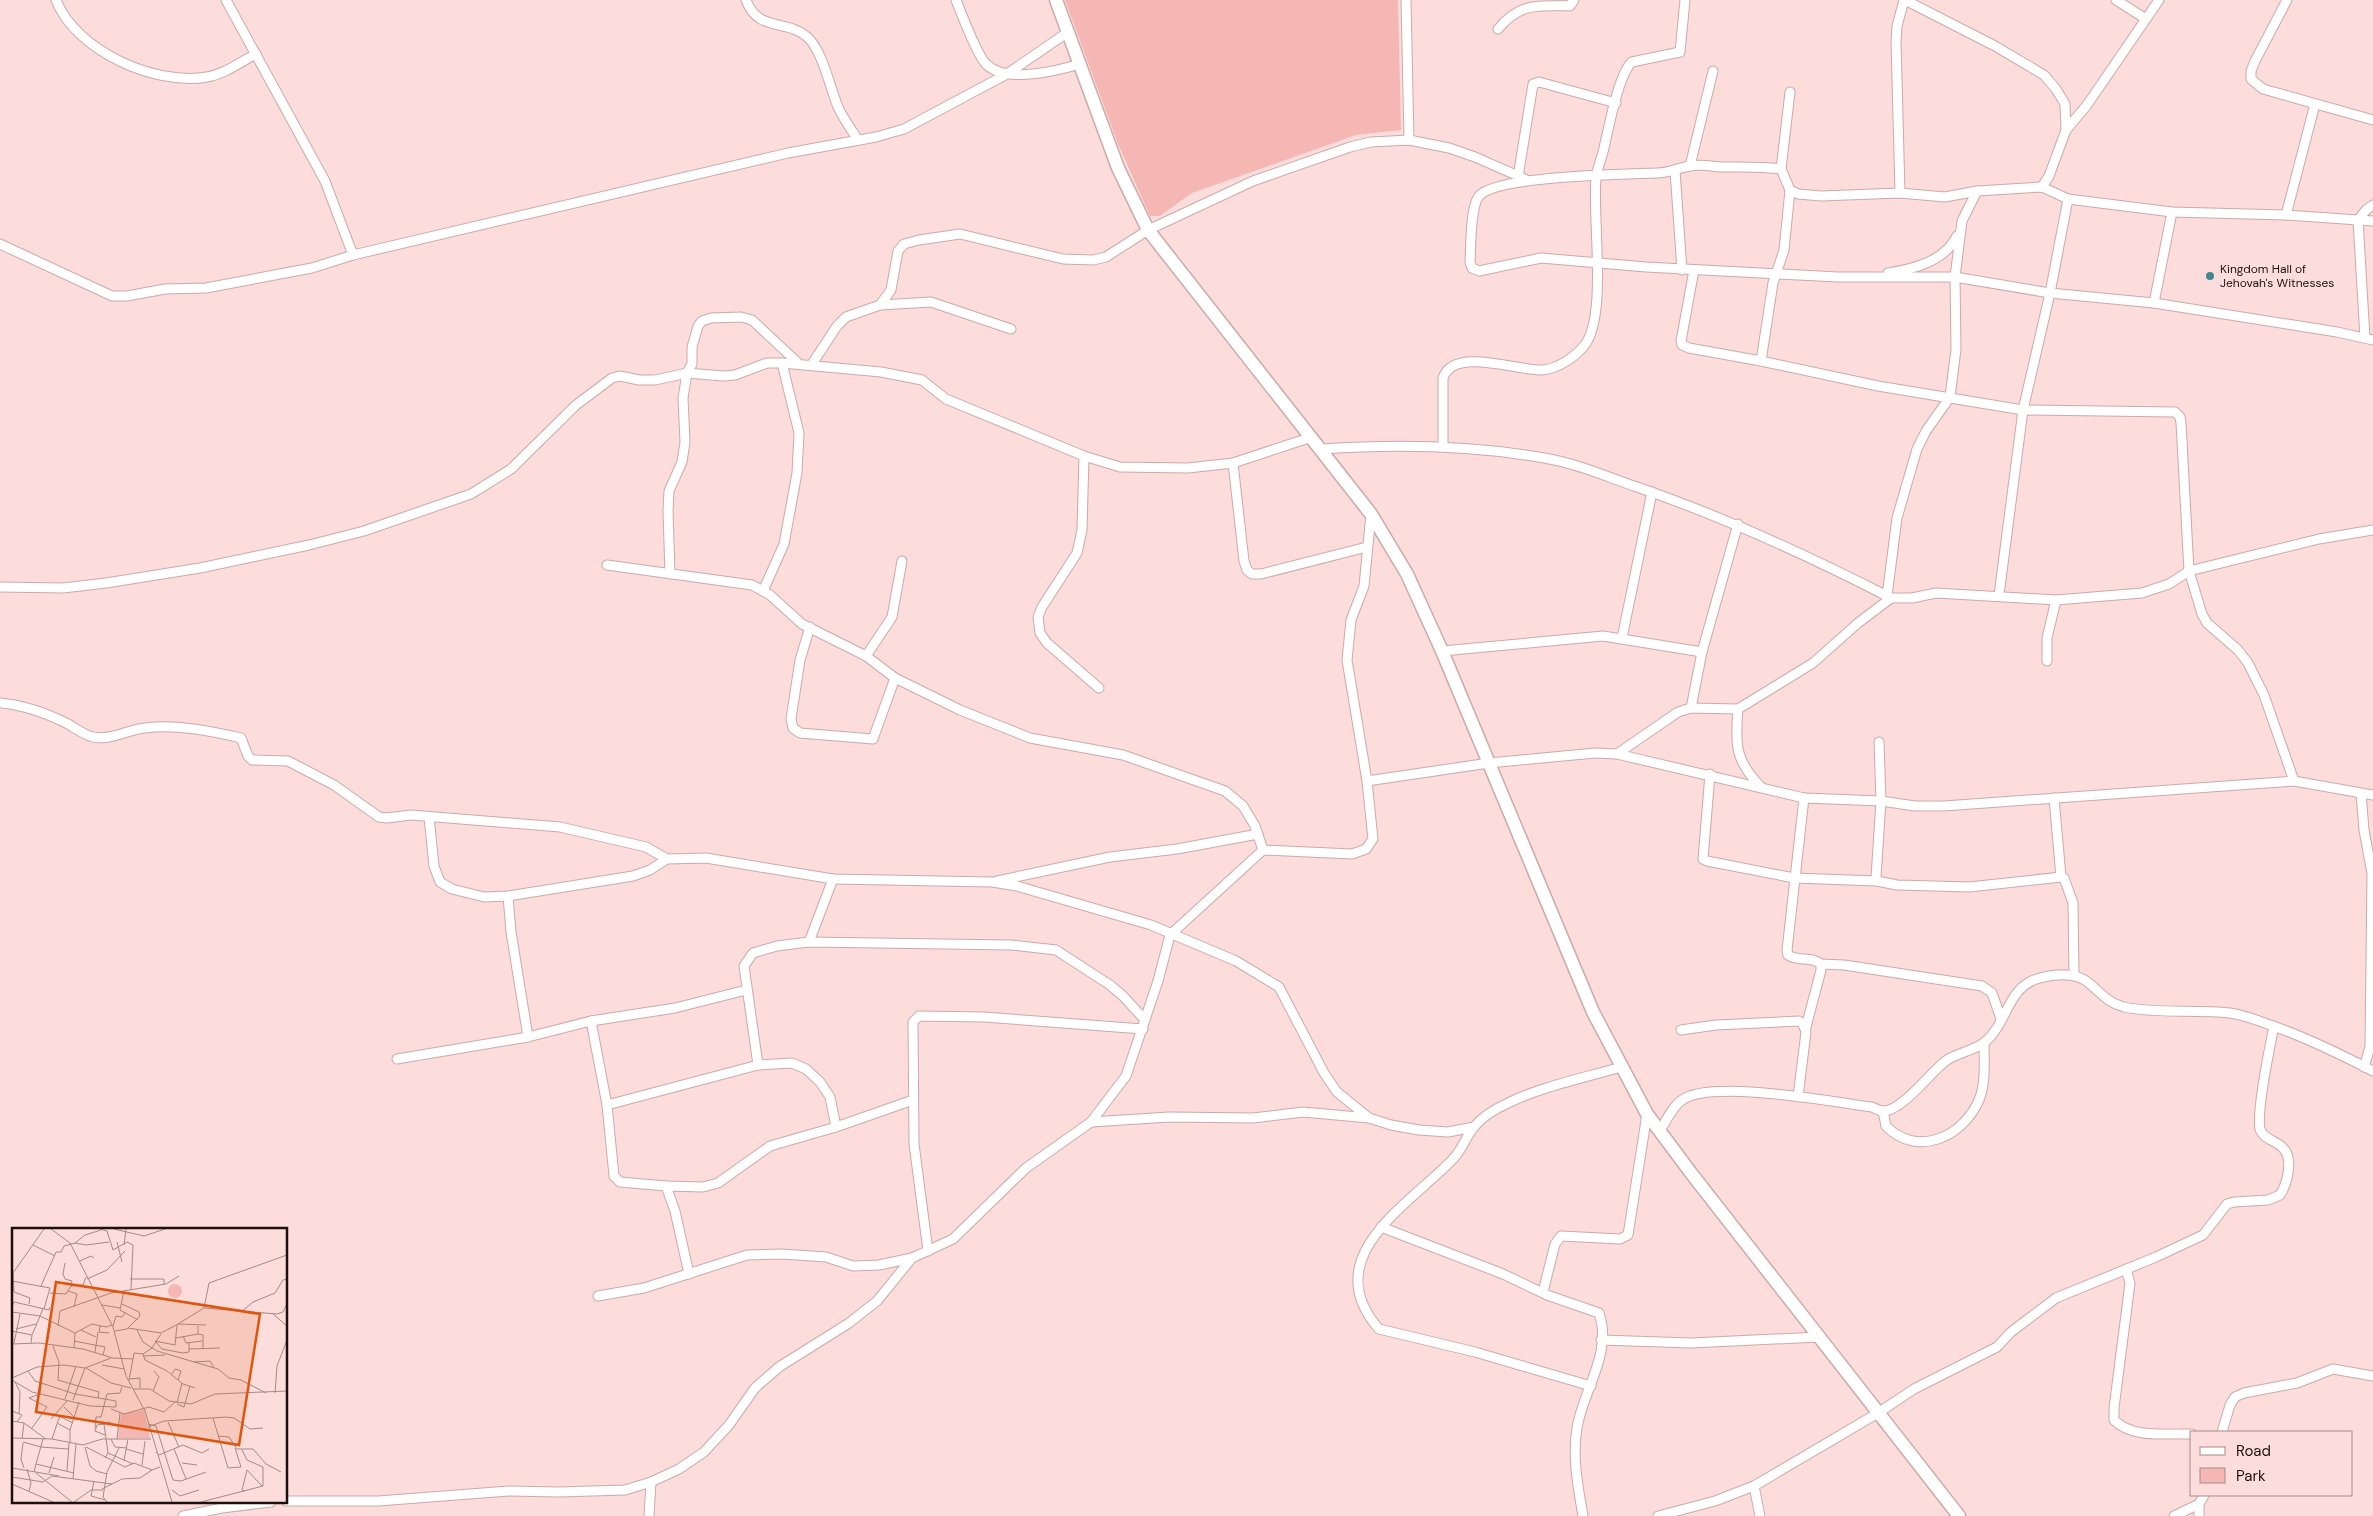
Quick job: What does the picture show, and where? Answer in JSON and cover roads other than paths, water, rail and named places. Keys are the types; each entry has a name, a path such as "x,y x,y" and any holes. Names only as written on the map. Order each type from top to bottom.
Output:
{"street":[{"path":"56,0 72,26 86,40 136,68 177,78 208,77 226,71 256,54"},
{"path":"226,0 325,181 353,256"},
{"path":"746,0 749,9 762,21 808,37 819,56 839,109 858,140"},
{"path":"956,0 986,64 1007,74 1050,72 1080,64"},
{"path":"1056,0 1126,188 1148,230 1322,449 1371,514 1406,574 1442,651 1581,986 1621,1067 1648,1114 1959,1516"},
{"path":"1406,0 1409,140"},
{"path":"1498,29 1508,16 1521,9 1540,5 1570,6 1574,0"},
{"path":"1443,446 1443,378 1446,370 1452,365 1492,362 1543,370 1556,367 1572,358 1584,346 1592,333 1597,264 1596,176 1616,103 1629,64 1680,52 1685,0"},
{"path":"1900,193 1896,41 1897,26 1905,0 1995,46 2044,76 2056,89 2065,104 2066,130"},
{"path":"2116,0 2146,19"},
{"path":"2042,187 2066,130 2087,105 2159,0"},
{"path":"2287,0 2255,61 2251,71 2251,79 2263,89 2373,120"},
{"path":"0,244 112,296 128,296 165,289 206,288 312,268 353,256 788,153 904,129 1007,74 1068,32"},
{"path":"1690,166 1713,71"},
{"path":"1518,176 1533,84 1540,82 1616,103"},
{"path":"1761,361 1773,282 1784,250 1790,190 1781,169 1790,92"},
{"path":"2286,215 2315,104"},
{"path":"880,305 891,290 898,250 904,244 960,234 1062,259 1093,260 1106,257 1148,230 1253,180 1371,142 1409,140 1461,151 1529,180"},
{"path":"1781,169 1690,166 1675,171 1529,180 1494,186 1480,195 1475,204 1470,262 1472,268 1479,271 1541,258 1682,270 1838,277 1955,277 2050,293 2154,303 2369,339 2358,220"},
{"path":"1675,171 1682,270"},
{"path":"1790,190 1798,194 1821,196 1900,193 1945,197 1977,191 2042,187 2068,199 2172,212 2286,215 2373,221"},
{"path":"1838,277 1900,271 1936,259 1952,246 1977,191"},
{"path":"1999,595 2023,410 2050,293 2068,199"},
{"path":"2358,220 2373,205"},
{"path":"2154,303 2172,212"},
{"path":"1617,754 1665,720 1691,708 1738,708 1814,663 1889,597 1897,518 1917,448 1926,431 1950,396 1956,348 1955,277 1962,221"},
{"path":"1694,270 1682,345 1689,348 1878,386 1950,396 2023,410 2175,412 2180,417 2181,423 2189,571 2202,614 2207,624 2238,650 2248,663 2264,695 2294,781"},
{"path":"812,364 837,326 846,317 880,305 931,302 1011,329"},
{"path":"670,574 669,491 682,462 685,442 683,398 687,373 692,364 692,347 698,326 702,321 710,318 741,317 752,320 797,362"},
{"path":"0,587 63,588 106,583 200,568 309,545 364,531 471,494 511,470 576,404 612,378 620,376 639,380 655,380 687,373 723,376 735,375 767,363 797,362 881,372 922,380 946,399 1084,456 1120,467 1188,468 1233,463 1312,437"},
{"path":"763,591 784,544 798,473 799,433 782,363"},
{"path":"1322,449 1380,445 1443,446 1546,458 1568,463 1738,524 1816,560 1889,597 1912,598 1936,593 1999,595 2056,600 2142,593 2169,584 2189,571 2319,539 2373,530"},
{"path":"1084,456 1082,530 1077,553 1042,606 1038,617 1040,633 1047,644 1099,688"},
{"path":"1233,463 1244,561 1246,570 1252,574 1260,574 1367,547"},
{"path":"1622,638 1652,492"},
{"path":"598,1296 644,1288 747,1255 782,1254 826,1257 853,1266 879,1265 912,1258 953,1239 1026,1168 1091,1122 1126,1076 1158,981 1170,935 1263,850 1352,854 1366,849 1373,840 1367,781 1346,660 1351,620 1364,586 1371,514"},
{"path":"1691,708 1702,652 1738,524"},
{"path":"866,656 892,617 902,562"},
{"path":"607,566 752,585 770,595 802,624 866,656 895,678 960,710 1030,738 1123,755 1224,791 1243,806 1258,834 1263,850"},
{"path":"2047,661 2046,638 2056,600"},
{"path":"810,627 800,660 790,719 793,728 800,733 873,739 895,678"},
{"path":"1442,651 1586,638 1622,638 1702,652"},
{"path":"0,703 19,705 47,713 94,738 114,736 127,730 148,727 181,728 241,738 248,756 252,760 288,760 334,785 379,817 429,817 560,827 646,847 667,859 706,858 833,879 992,882 1017,886 1151,925 1170,935 1236,961 1279,987 1324,1073 1337,1092 1369,1118"},
{"path":"1738,708 1736,746 1742,763 1760,788"},
{"path":"1877,881 1881,801 1879,742"},
{"path":"1367,781 1489,763 1595,753 1617,754 1710,774 1804,798 1881,801 1915,806 1944,806 2294,781 2373,795"},
{"path":"1710,774 1703,859 1706,862 1794,878 1877,881 1897,885 1959,887 2060,877 2067,881 2073,903 2074,975"},
{"path":"2361,793 2364,830 2372,874 2370,1047 2364,1067"},
{"path":"1804,798 1794,878 1788,955 1792,958 1816,960 1821,964 1844,965 1982,986 1992,993 2001,1019"},
{"path":"2054,798 2060,877"},
{"path":"429,817 434,866 440,882 452,889 484,897 508,896 633,876 650,870 667,859"},
{"path":"992,882 1110,857 1177,849 1258,834"},
{"path":"809,942 833,879"},
{"path":"508,896 511,932 528,1037"},
{"path":"758,1065 744,966 753,953 777,946 809,942 1011,945 1056,950 1110,985 1123,996 1144,1025"},
{"path":"1798,1097 1806,1028 1821,964"},
{"path":"1660,1131 1675,1105 1692,1095 1724,1091 1762,1092 1872,1107 1883,1111 1890,1109 1907,1098 1946,1060 1984,1043 2001,1019 2017,990 2028,982 2041,978 2074,975 2090,983 2112,1004 2232,1013 2308,1039 2373,1071"},
{"path":"397,1059 528,1037 591,1021 675,1008 746,990"},
{"path":"928,1251 914,1144 913,1022 920,1016 984,1017 1144,1025"},
{"path":"591,1021 607,1104 616,1178 620,1182 703,1187 718,1183 770,1146 836,1127 913,1100"},
{"path":"1681,1030 1716,1025 1794,1021 1799,1021 1806,1028"},
{"path":"1658,1516 1715,1501 1754,1486 1942,1373 1997,1347 2011,1332 2056,1298 2203,1235 2227,1204 2268,1200 2280,1195 2284,1189 2289,1160 2284,1149 2263,1134 2260,1128 2261,1106 2274,1026"},
{"path":"1883,1111 1886,1126 1906,1141 1924,1142 1940,1139 1955,1130 1972,1114 1980,1098 1983,1084 1984,1043"},
{"path":"607,1104 758,1065 792,1064 806,1070 820,1082 830,1097 836,1127"},
{"path":"1591,1386 1475,1352 1378,1329 1369,1318 1360,1299 1357,1279 1361,1261 1372,1239 1381,1227 1455,1157 1474,1127 1508,1103 1545,1089 1621,1067"},
{"path":"1091,1122 1169,1116 1254,1118 1303,1112 1369,1118 1391,1125 1419,1130 1448,1132 1474,1127"},
{"path":"1543,1292 1555,1244 1561,1236 1620,1239 1628,1235 1648,1114"},
{"path":"666,1186 675,1211 689,1274"},
{"path":"1381,1227 1543,1292 1599,1312 1601,1340 1597,1370 1577,1426 1575,1444 1577,1482 1583,1516"},
{"path":"288,1501 378,1501 509,1491 625,1490 651,1482 679,1469 704,1452 729,1426 755,1388 779,1367 849,1323 877,1301 912,1258"},
{"path":"2126,1269 2130,1282 2114,1420 2122,1428 2134,1432 2190,1434"},
{"path":"1601,1340 1691,1343 1819,1336"},
{"path":"2222,1431 2230,1405 2236,1397 2244,1393 2297,1383 2333,1370 2373,1376"},
{"path":"649,1516 651,1482"},
{"path":"1754,1486 1760,1516"},
{"path":"2200,1516 2199,1504 2203,1496"},
{"path":"183,1516 255,1504"},
{"path":"2174,1516 2199,1504"},
{"path":"217,1516 222,1508"}],"place":[{"name":"Kingdom Hall of Jehovah's Witnesses","path":"2210,276"}]}
